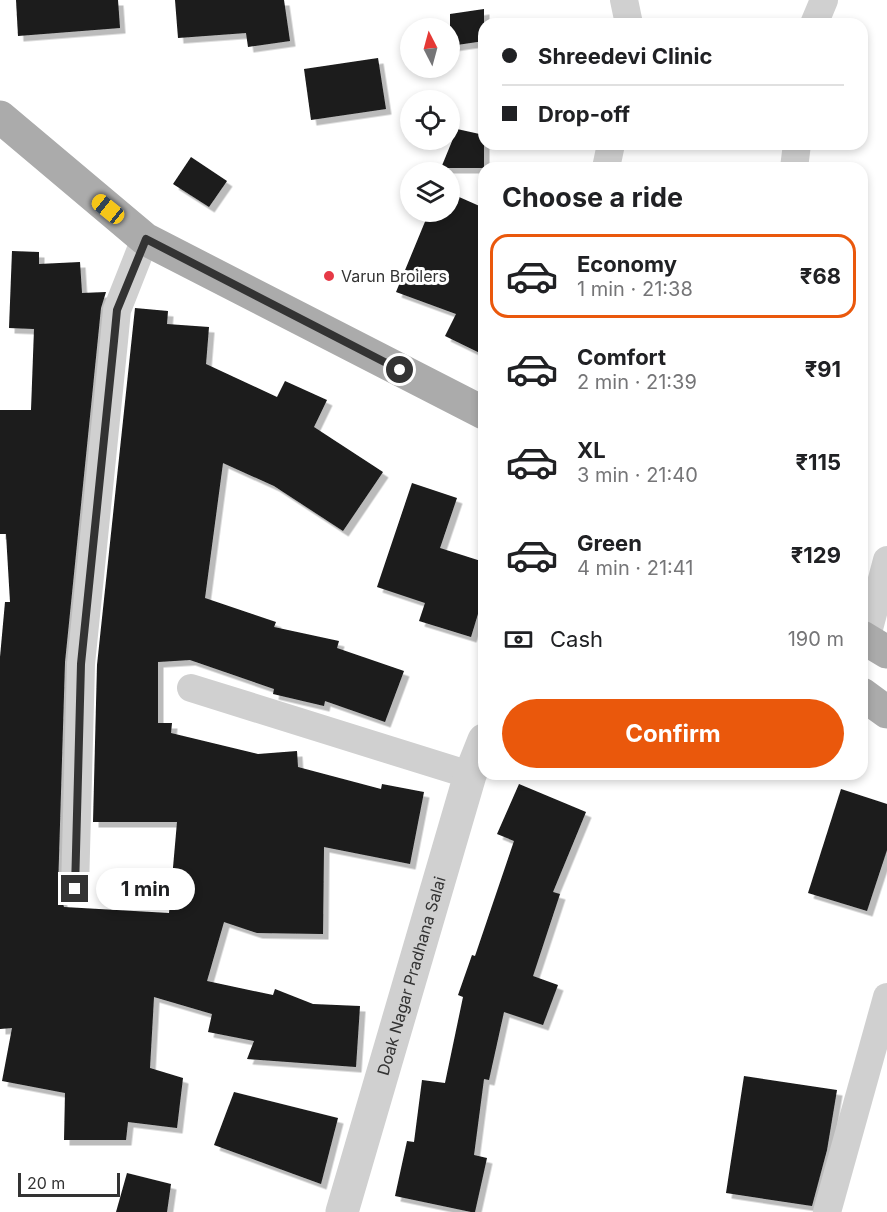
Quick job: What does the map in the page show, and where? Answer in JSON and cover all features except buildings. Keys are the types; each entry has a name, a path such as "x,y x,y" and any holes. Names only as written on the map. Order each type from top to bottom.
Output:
{"main road":[{"path":"0,117 146,239 478,410"},
{"path":"868,698 887,712"}],"street":[{"path":"624,0 628,18"},
{"path":"816,18 824,0"},
{"path":"75,889 81,664 117,310 146,239"},
{"path":"872,643 887,560"},
{"path":"191,688 470,775"},
{"name":"Doak Nagar Pradhana Salai","path":"342,1212 470,775 478,755"},
{"path":"826,1212 887,997"}],"place":[{"name":"Varun Broilers","path":"329,276"}],"route":[{"path":"75,889 81,664 117,310 146,239 400,370"}]}
